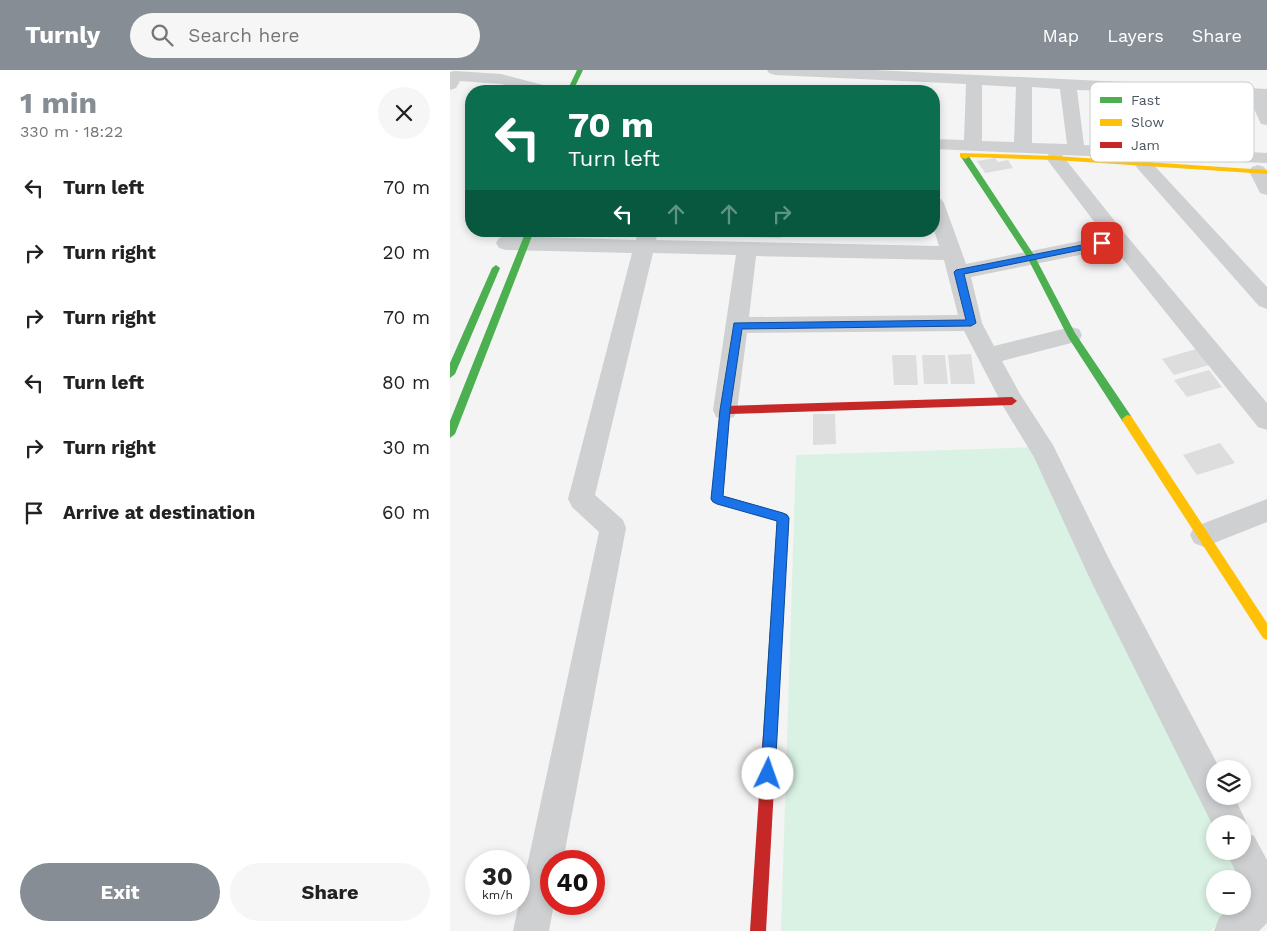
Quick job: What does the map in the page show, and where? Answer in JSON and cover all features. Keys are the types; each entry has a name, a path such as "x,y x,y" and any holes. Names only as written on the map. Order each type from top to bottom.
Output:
{"street":[{"path":"573,85 580,70"},
{"path":"774,70 879,75 921,84 974,80 1090,85"},
{"path":"828,85 831,72"},
{"path":"877,85 879,75"},
{"path":"452,79 502,79 525,85"},
{"path":"973,146 974,80"},
{"path":"1023,147 1024,82"},
{"path":"1068,84 1076,149"},
{"path":"1261,93 1267,120"},
{"path":"940,144 1090,151"},
{"path":"1090,158 963,155 1031,257 1071,335 1204,535 1267,634"},
{"path":"1055,158 1119,240 1267,420"},
{"path":"1142,162 1267,301"},
{"path":"1194,162 1264,167"},
{"path":"1240,162 1264,167"},
{"path":"1264,167 1267,189"},
{"path":"940,219 956,262 971,323 1012,401 1044,452 1101,572 1206,776"},
{"path":"512,244 646,239 746,249 956,262 1031,257 1119,240"},
{"path":"531,931 613,528 581,499 646,239"},
{"path":"450,374 512,244"},
{"path":"450,434 512,244"},
{"path":"746,249 738,325 725,410 717,499 783,518 758,931"},
{"path":"738,325 971,323"},
{"path":"988,356 1071,335"},
{"path":"725,410 1012,401"},
{"path":"1204,535 1267,510"},
{"path":"1232,931 1267,897 1248,860"}],"green space":[{"path":"1041,447 1211,815 1206,815 1206,860 1247,860 1261,883 1251,893 1251,870 1206,870 1206,915 1228,915 1211,931 781,931 796,455"}],"building":[{"path":"995,158 998,162 1008,160 1013,168 985,173 977,161"},
{"path":"743,237 781,237 781,238"},
{"path":"1196,349 1209,365 1174,375 1162,359"},
{"path":"971,354 975,384 951,384 948,355"},
{"path":"892,355 916,355 918,385 894,385"},
{"path":"922,355 945,355 948,384 924,384"},
{"path":"1209,370 1222,387 1187,397 1174,380"},
{"path":"813,414 835,414 836,444 813,445"},
{"path":"1220,443 1235,463 1197,475 1183,455"}],"traffic: fast":[{"path":"573,85 580,70"},
{"path":"965,157 1031,257 1071,335 1127,419"},
{"path":"450,434 528,237"},
{"path":"450,374 496,268"},
{"path":"723,437 717,499 783,518 770,734"}],"traffic: slow":[{"path":"965,157 963,155 1090,160"},
{"path":"1116,162 1267,172"},
{"path":"1127,419 1267,634"}],"traffic: jam":[{"path":"723,437 725,410 1012,401"},
{"path":"758,931 770,734"}],"route":[{"path":"768,774 783,518 717,499 725,410 738,325 971,323 959,272 978,270 1102,243"}]}
